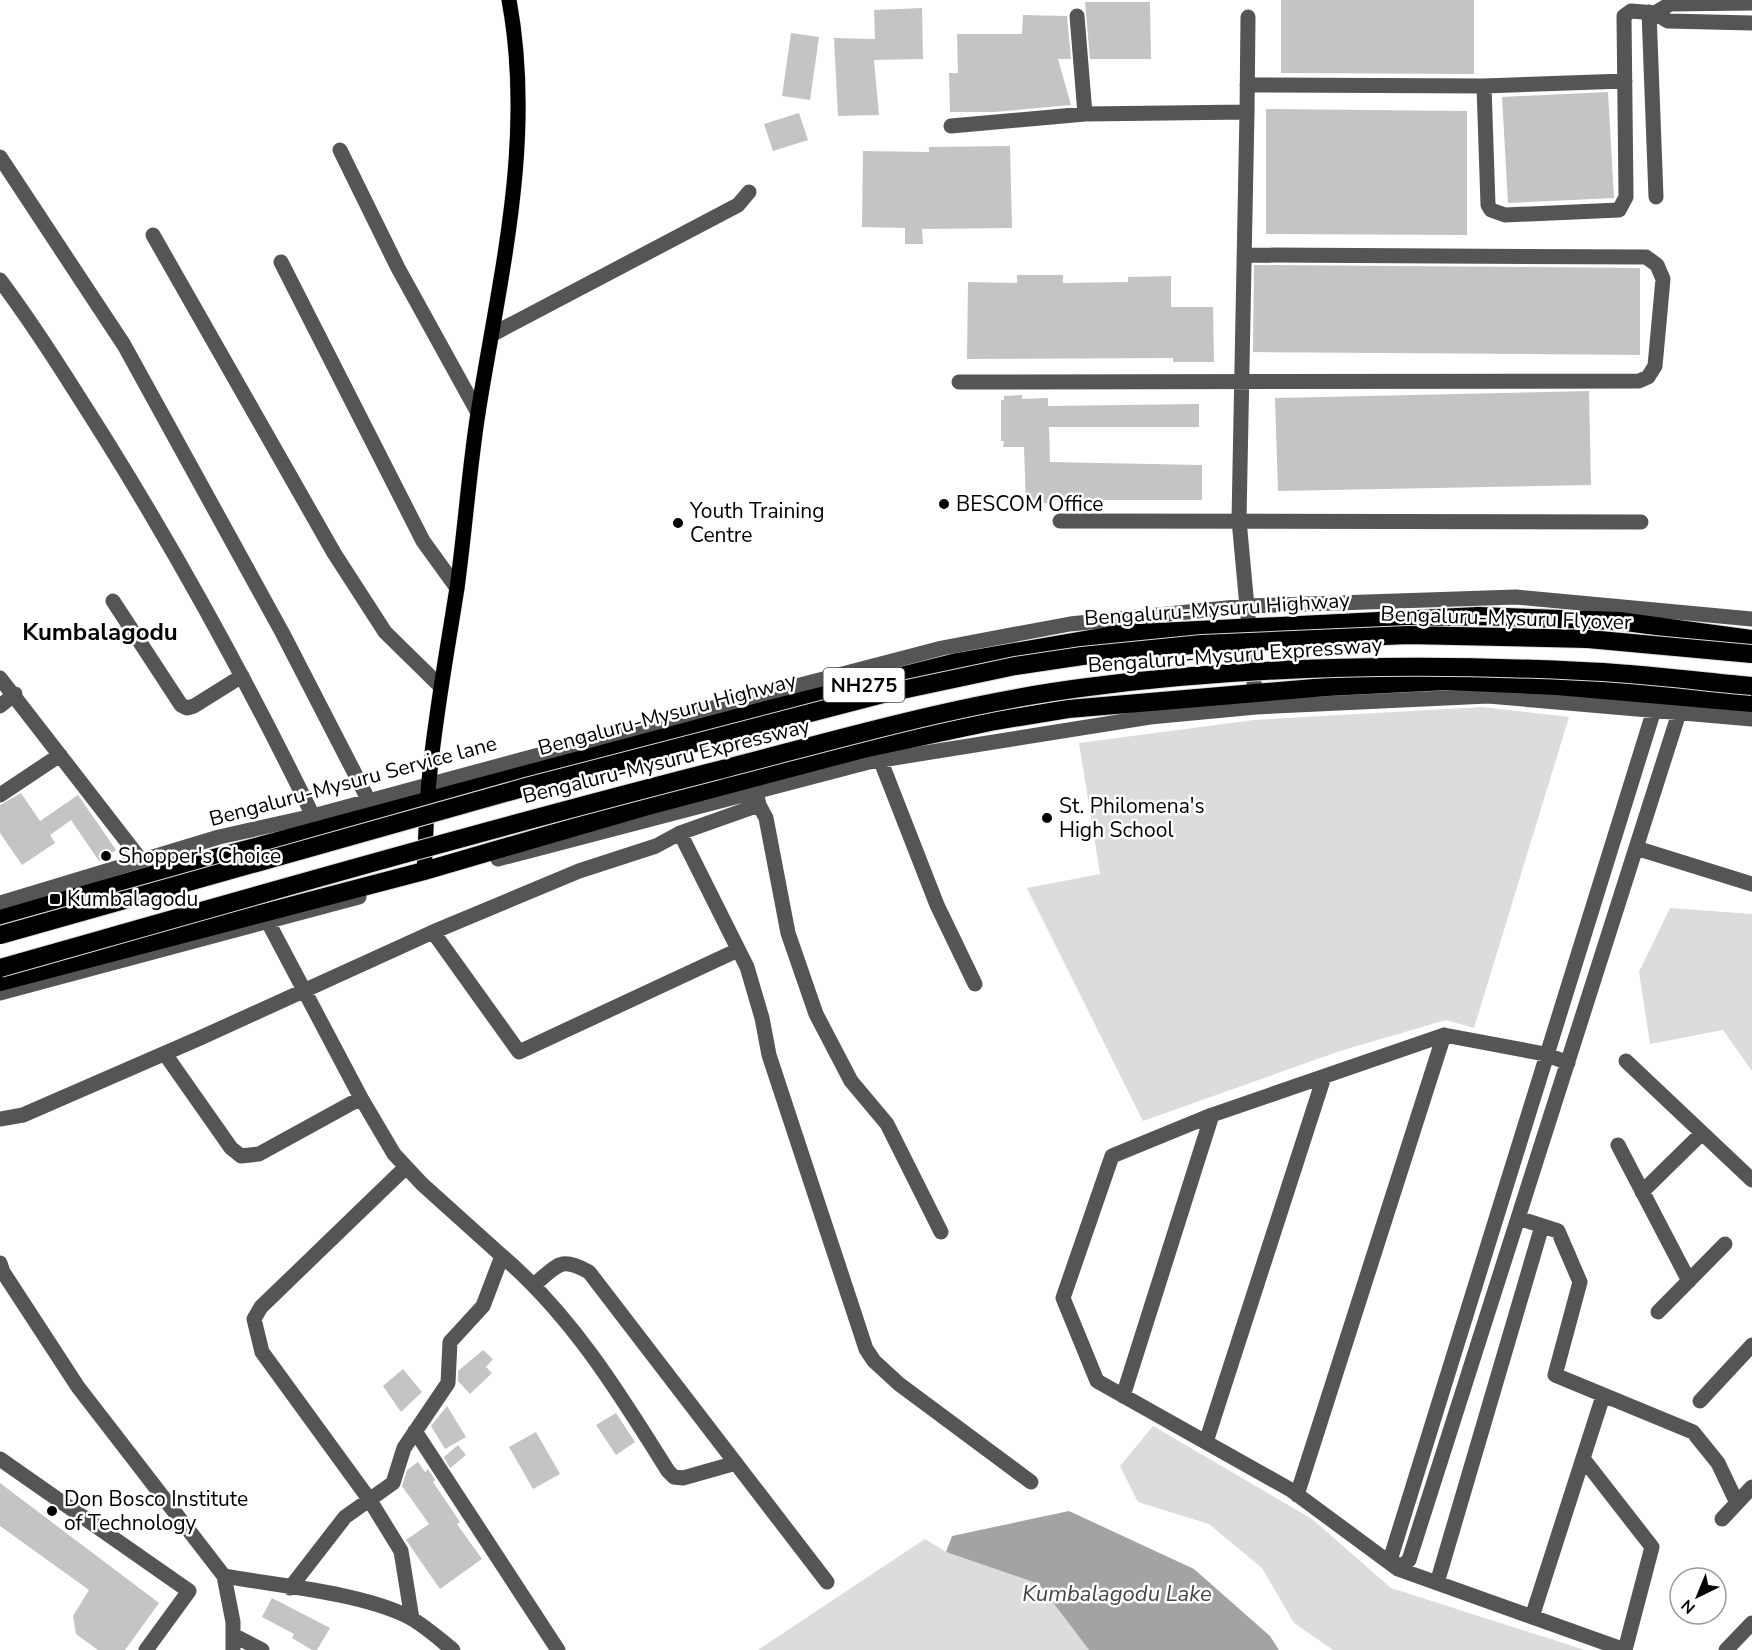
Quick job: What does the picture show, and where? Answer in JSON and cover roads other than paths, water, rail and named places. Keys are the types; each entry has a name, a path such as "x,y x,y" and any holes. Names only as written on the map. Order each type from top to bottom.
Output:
{"highway":[{"name":"Bengaluru-Mysuru Highway","path":"0,919 428,792 957,662 1119,634 1478,616 1619,621 1752,639"},
{"name":"Bengaluru-Mysuru Flyover","path":"0,935 526,787 883,694 1015,666 1082,656 1202,644 1408,635 1588,639 1752,654"},
{"name":"Bengaluru-Mysuru Expressway","path":"0,968 538,816 891,725 1020,697 1086,687 1192,676 1408,667 1587,671 1752,686"},
{"name":"Bengaluru-Mysuru Expressway","path":"0,982 424,871 644,807 852,752 924,736 1068,710 1255,700 1448,681 1557,686 1752,703"}],"main road":[{"path":"424,871 428,792 441,687 457,588 478,413 508,245 520,129 517,40 509,0"}],"street":[{"path":"1652,12 1670,4 1752,3"},
{"path":"1484,86 1488,205 1491,210 1504,215 1619,210 1626,197 1624,16 1631,11 1652,12 1668,21 1752,23"},
{"path":"1652,12 1656,197"},
{"path":"1077,16 1085,114"},
{"path":"1248,17 1244,381 1239,520 1255,700"},
{"path":"1247,85 1484,86 1625,81"},
{"path":"951,126 1085,114 1248,112"},
{"path":"340,150 398,268 478,413"},
{"path":"0,157 124,345 283,634 368,799"},
{"path":"493,334 738,205 749,192"},
{"path":"153,235 334,553 385,632 441,687"},
{"path":"959,382 1639,381 1648,377 1655,366 1663,279 1657,265 1646,257 1246,255"},
{"path":"281,262 423,541 457,588"},
{"path":"0,280 74,389 164,533 242,676 313,816"},
{"path":"1060,521 1641,522"},
{"name":"Bengaluru-Mysuru Service lane","path":"0,903 219,837 313,816 368,799 428,792 942,648 1070,624 1246,606 1516,597 1752,619"},
{"path":"113,601 181,705 187,708 194,706 242,676"},
{"path":"0,678 15,694 141,860"},
{"path":"0,706 15,694"},
{"name":"Bengaluru-Mysuru Expressway","path":"0,993 521,852 758,799 880,759 1255,700 1488,696 1752,719"},
{"path":"1398,1569 1391,1557 1545,1054 1654,710"},
{"path":"1398,1569 1410,1560 1679,713"},
{"path":"0,795 60,755"},
{"path":"880,759 937,905 975,984"},
{"path":"0,1119 23,1115 165,1054 433,932 579,871 656,846 758,799 766,818 788,933 816,1014 851,1081 887,1124 941,1232"},
{"path":"680,833 747,967 762,1018 769,1055 866,1349 874,1361 899,1384 1031,1482"},
{"path":"1636,848 1752,884"},
{"path":"268,922 361,1098 394,1154 535,1284 581,1340 621,1395 668,1471 674,1477 683,1478 736,1463"},
{"path":"433,932 519,1052 738,951"},
{"path":"1297,1495 1444,1035"},
{"path":"1568,1063 1545,1054 1444,1035 1212,1115 1112,1156 1063,1298 1097,1382 1297,1495 1398,1569 1625,1650 1652,1547 1585,1461"},
{"path":"165,1054 231,1148 241,1156 259,1154 361,1098"},
{"path":"1626,1061 1752,1180"},
{"path":"1206,1442 1324,1077"},
{"path":"1123,1396 1212,1115"},
{"path":"1642,1192 1702,1133"},
{"path":"1618,1144 1689,1281"},
{"path":"406,1167 261,1307 254,1319 262,1352 369,1498 401,1551 412,1619"},
{"path":"1518,1218 1558,1231 1580,1282 1555,1375 1693,1432 1718,1463 1737,1503"},
{"path":"1437,1583 1542,1226"},
{"path":"1658,1312 1725,1244"},
{"path":"290,1588 345,1517 393,1483 404,1448 448,1383 450,1342 483,1306 502,1256"},
{"path":"535,1284 563,1262 571,1262 589,1272 827,1582"},
{"path":"0,1263 3,1272 78,1387 224,1576 233,1642 261,1650"},
{"path":"1700,1401 1752,1345"},
{"path":"1532,1617 1585,1461 1604,1396"},
{"path":"415,1431 558,1650"},
{"path":"0,1460 189,1592 146,1650"},
{"path":"1722,1519 1752,1487"},
{"path":"224,1576 350,1598 386,1608 412,1619 453,1650"},
{"path":"1726,1650 1752,1623"}],"water":[{"name":"Kumbalagodu Lake","path":"1069,1511 1194,1569 1270,1636 1279,1650 1089,1650 1039,1584 946,1552 952,1536"}],"place":[{"name":"BESCOM Office","path":"944,504"},
{"name":"Youth Training Centre","path":"678,523"},
{"name":"St. Philomena's High School","path":"1047,818"},
{"name":"Shopper's Choice","path":"106,856"},
{"name":"Kumbalagodu","path":"55,899"},
{"name":"Don Bosco Institute of Technology","path":"52,1511"}],"district":[{"name":"Kumbalagodu","path":"100,632"}]}
